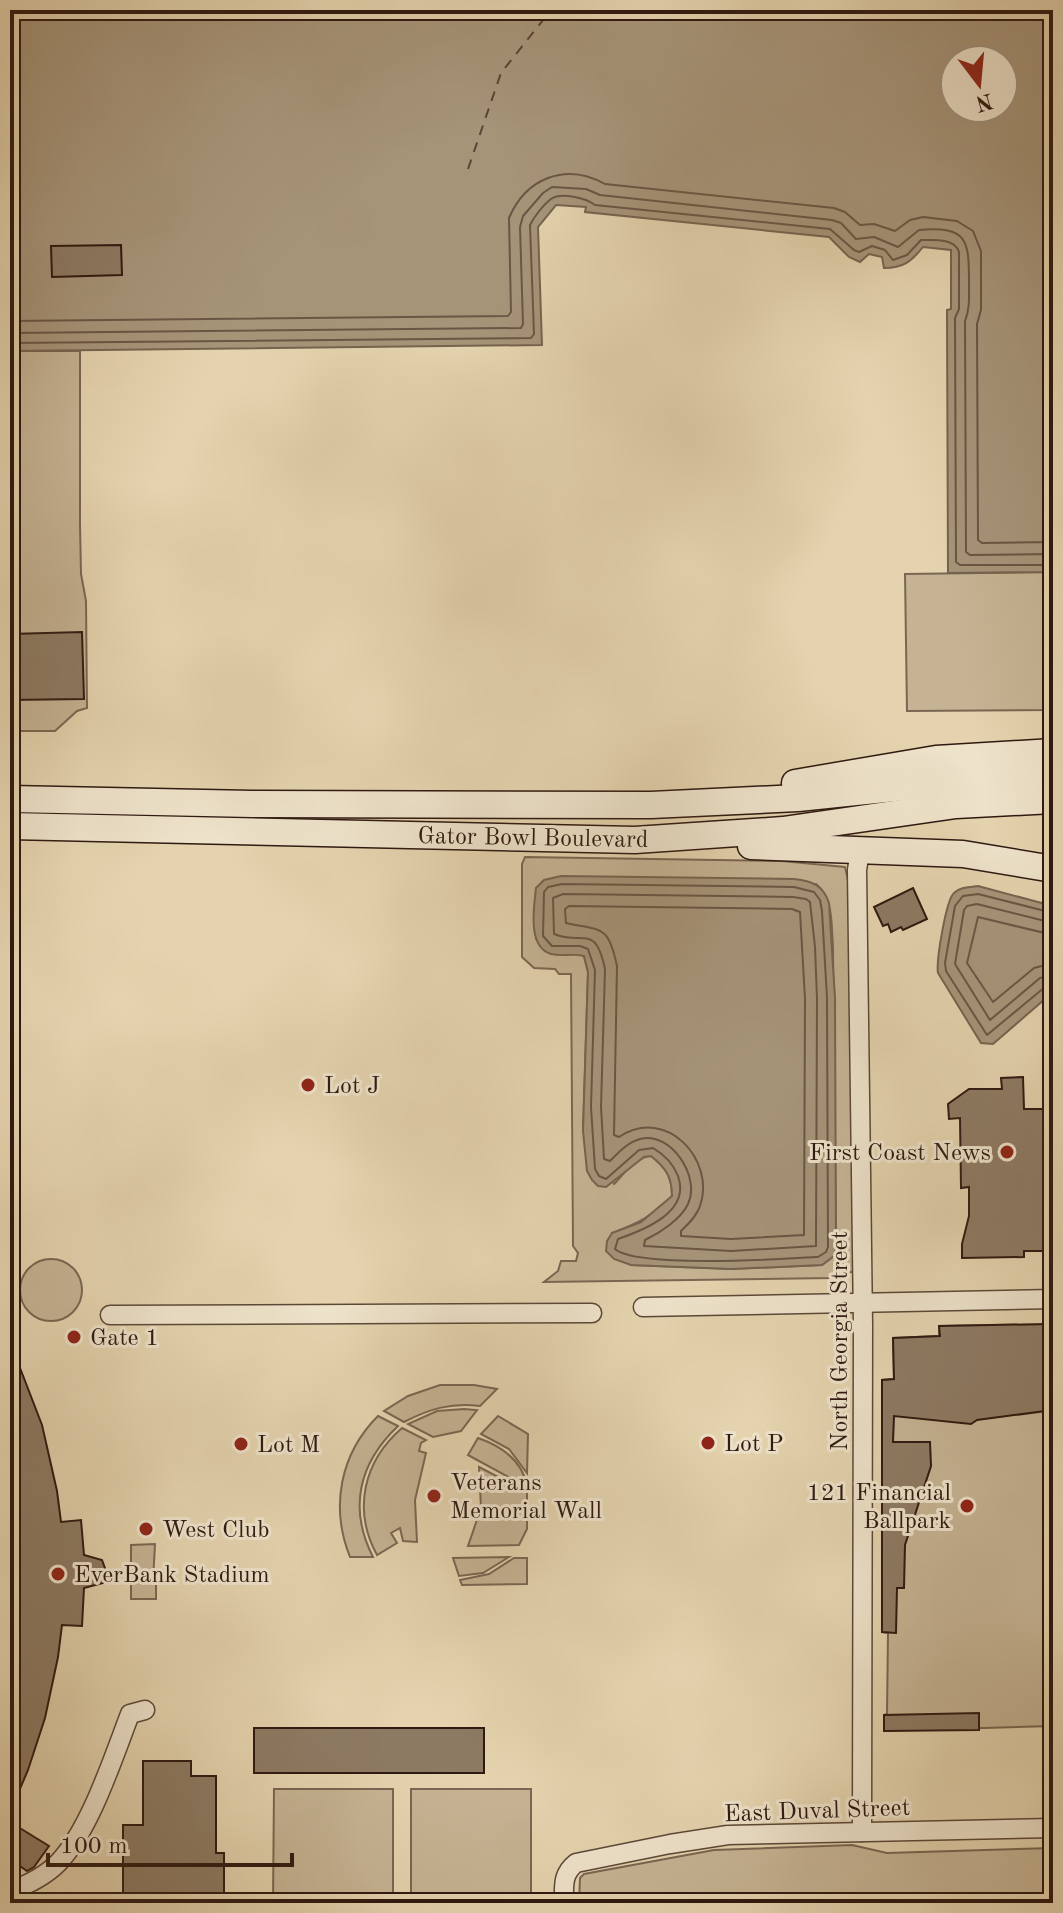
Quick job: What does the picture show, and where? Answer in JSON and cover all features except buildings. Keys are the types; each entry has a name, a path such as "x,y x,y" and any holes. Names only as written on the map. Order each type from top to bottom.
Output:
{"main road":[{"path":"682,805 912,762 1053,752"},
{"name":"Gator Bowl Boulevard","path":"10,799 358,805 682,805 798,798 972,780 1053,777"},
{"name":"Gator Bowl Boulevard","path":"10,826 635,840 783,830 956,805 1053,800"},
{"path":"860,851 904,825 956,805"},
{"path":"635,840 981,855 1053,869"}],"street":[{"name":"North Georgia Street","path":"860,851 857,870 863,1303 862,1832"},
{"path":"643,1307 1053,1299"},
{"path":"110,1315 592,1313"},
{"path":"10,1891 44,1874 58,1863 94,1805 130,1714 145,1710"},
{"name":"East Duval Street","path":"564,1903 567,1870 585,1861 684,1841 728,1835 1053,1828"}],"shaded area":[{"path":"10,351 80,351 80,525 81,574 86,601 87,708 77,711 55,731 10,731"},
{"path":"1053,572 1053,710 907,711 905,574"},
{"path":"525,857 782,861 845,867 848,880 854,1084 854,1271 834,1278 544,1282 558,1271 561,1261 576,1261 578,1253 573,1246 571,974 534,968 522,957 522,864","holes":["816,884 822,890 830,912 833,946 834,1256 822,1265 731,1269 631,1265 612,1233 659,1209 672,1196 671,1183 664,1169 651,1156 635,1162 614,1184 583,1131 588,972 584,956 536,939 536,888"]},
{"path":"45,1259 57,1259 73,1268 80,1278 80,1302 73,1312 57,1321 45,1321 25,1307 20,1296 20,1284 34,1264"},
{"name":"121 Financial Ballpark","path":"1053,1324 1053,1726 884,1731 888,1633 882,1632 882,1380 894,1379 893,1338 939,1336 939,1326"},
{"path":"440,1385 497,1389 480,1406 441,1408 404,1422 384,1411 408,1396"},
{"path":"477,1410 461,1431 433,1437 408,1424 437,1411"},
{"path":"378,1416 398,1426 374,1455 362,1487 361,1521 373,1557 350,1557 341,1519 342,1482 355,1447"},
{"path":"498,1416 528,1434 527,1473 509,1449 481,1434"},
{"path":"402,1428 426,1440 421,1443 419,1451 426,1453 415,1500 417,1542 403,1541 400,1528 391,1533 397,1543 377,1555 365,1520 366,1487 379,1455"},
{"path":"478,1438 495,1445 516,1462 527,1487 468,1455"},
{"path":"479,1467 527,1492 527,1529 519,1545 468,1546 481,1508"},
{"path":"155,1544 153,1581 156,1582 156,1599 131,1599 131,1545"},
{"path":"509,1557 483,1573 459,1576 453,1558"},
{"path":"514,1558 527,1558 527,1584 462,1585 460,1580 489,1574"},
{"path":"274,1789 393,1789 393,1903 273,1903"},
{"path":"411,1789 531,1789 531,1903 411,1903"},
{"path":"852,1845 887,1853 1053,1848 1053,1903 579,1903 580,1878 584,1874 714,1850"}],"water":[{"path":"10,10 1053,10 1053,572 948,573 947,310 951,309 951,250 923,247 906,263 884,268 882,257 869,254 860,262 849,257 829,237 585,212 586,207 556,205 538,227 542,345 10,351"},
{"path":"561,876 794,879 811,883 824,892 829,903 835,998 836,1248 834,1256 822,1265 731,1269 631,1265 614,1259 606,1251 612,1233 641,1222 672,1196 672,1189 667,1173 651,1156 644,1157 606,1187 598,1186 587,1171 583,1131 588,972 584,956 555,955 543,950 534,926 536,888 544,880"},
{"path":"978,886 1053,906 1053,992 993,1044 981,1043 938,973 942,931 951,898 959,890"}],"ferry route":[{"path":"468,169 501,73 551,10"}],"place":[{"name":"Lot J","path":"308,1085"},
{"name":"First Coast News","path":"1007,1152"},
{"name":"Gate 1","path":"74,1337"},
{"name":"Lot P","path":"708,1443"},
{"name":"Lot M","path":"241,1444"},
{"name":"Veterans Memorial Wall","path":"434,1496"},
{"name":"121 Financial Ballpark","path":"967,1506"},
{"name":"West Club","path":"146,1529"},
{"name":"EverBank Stadium","path":"58,1574"}]}
